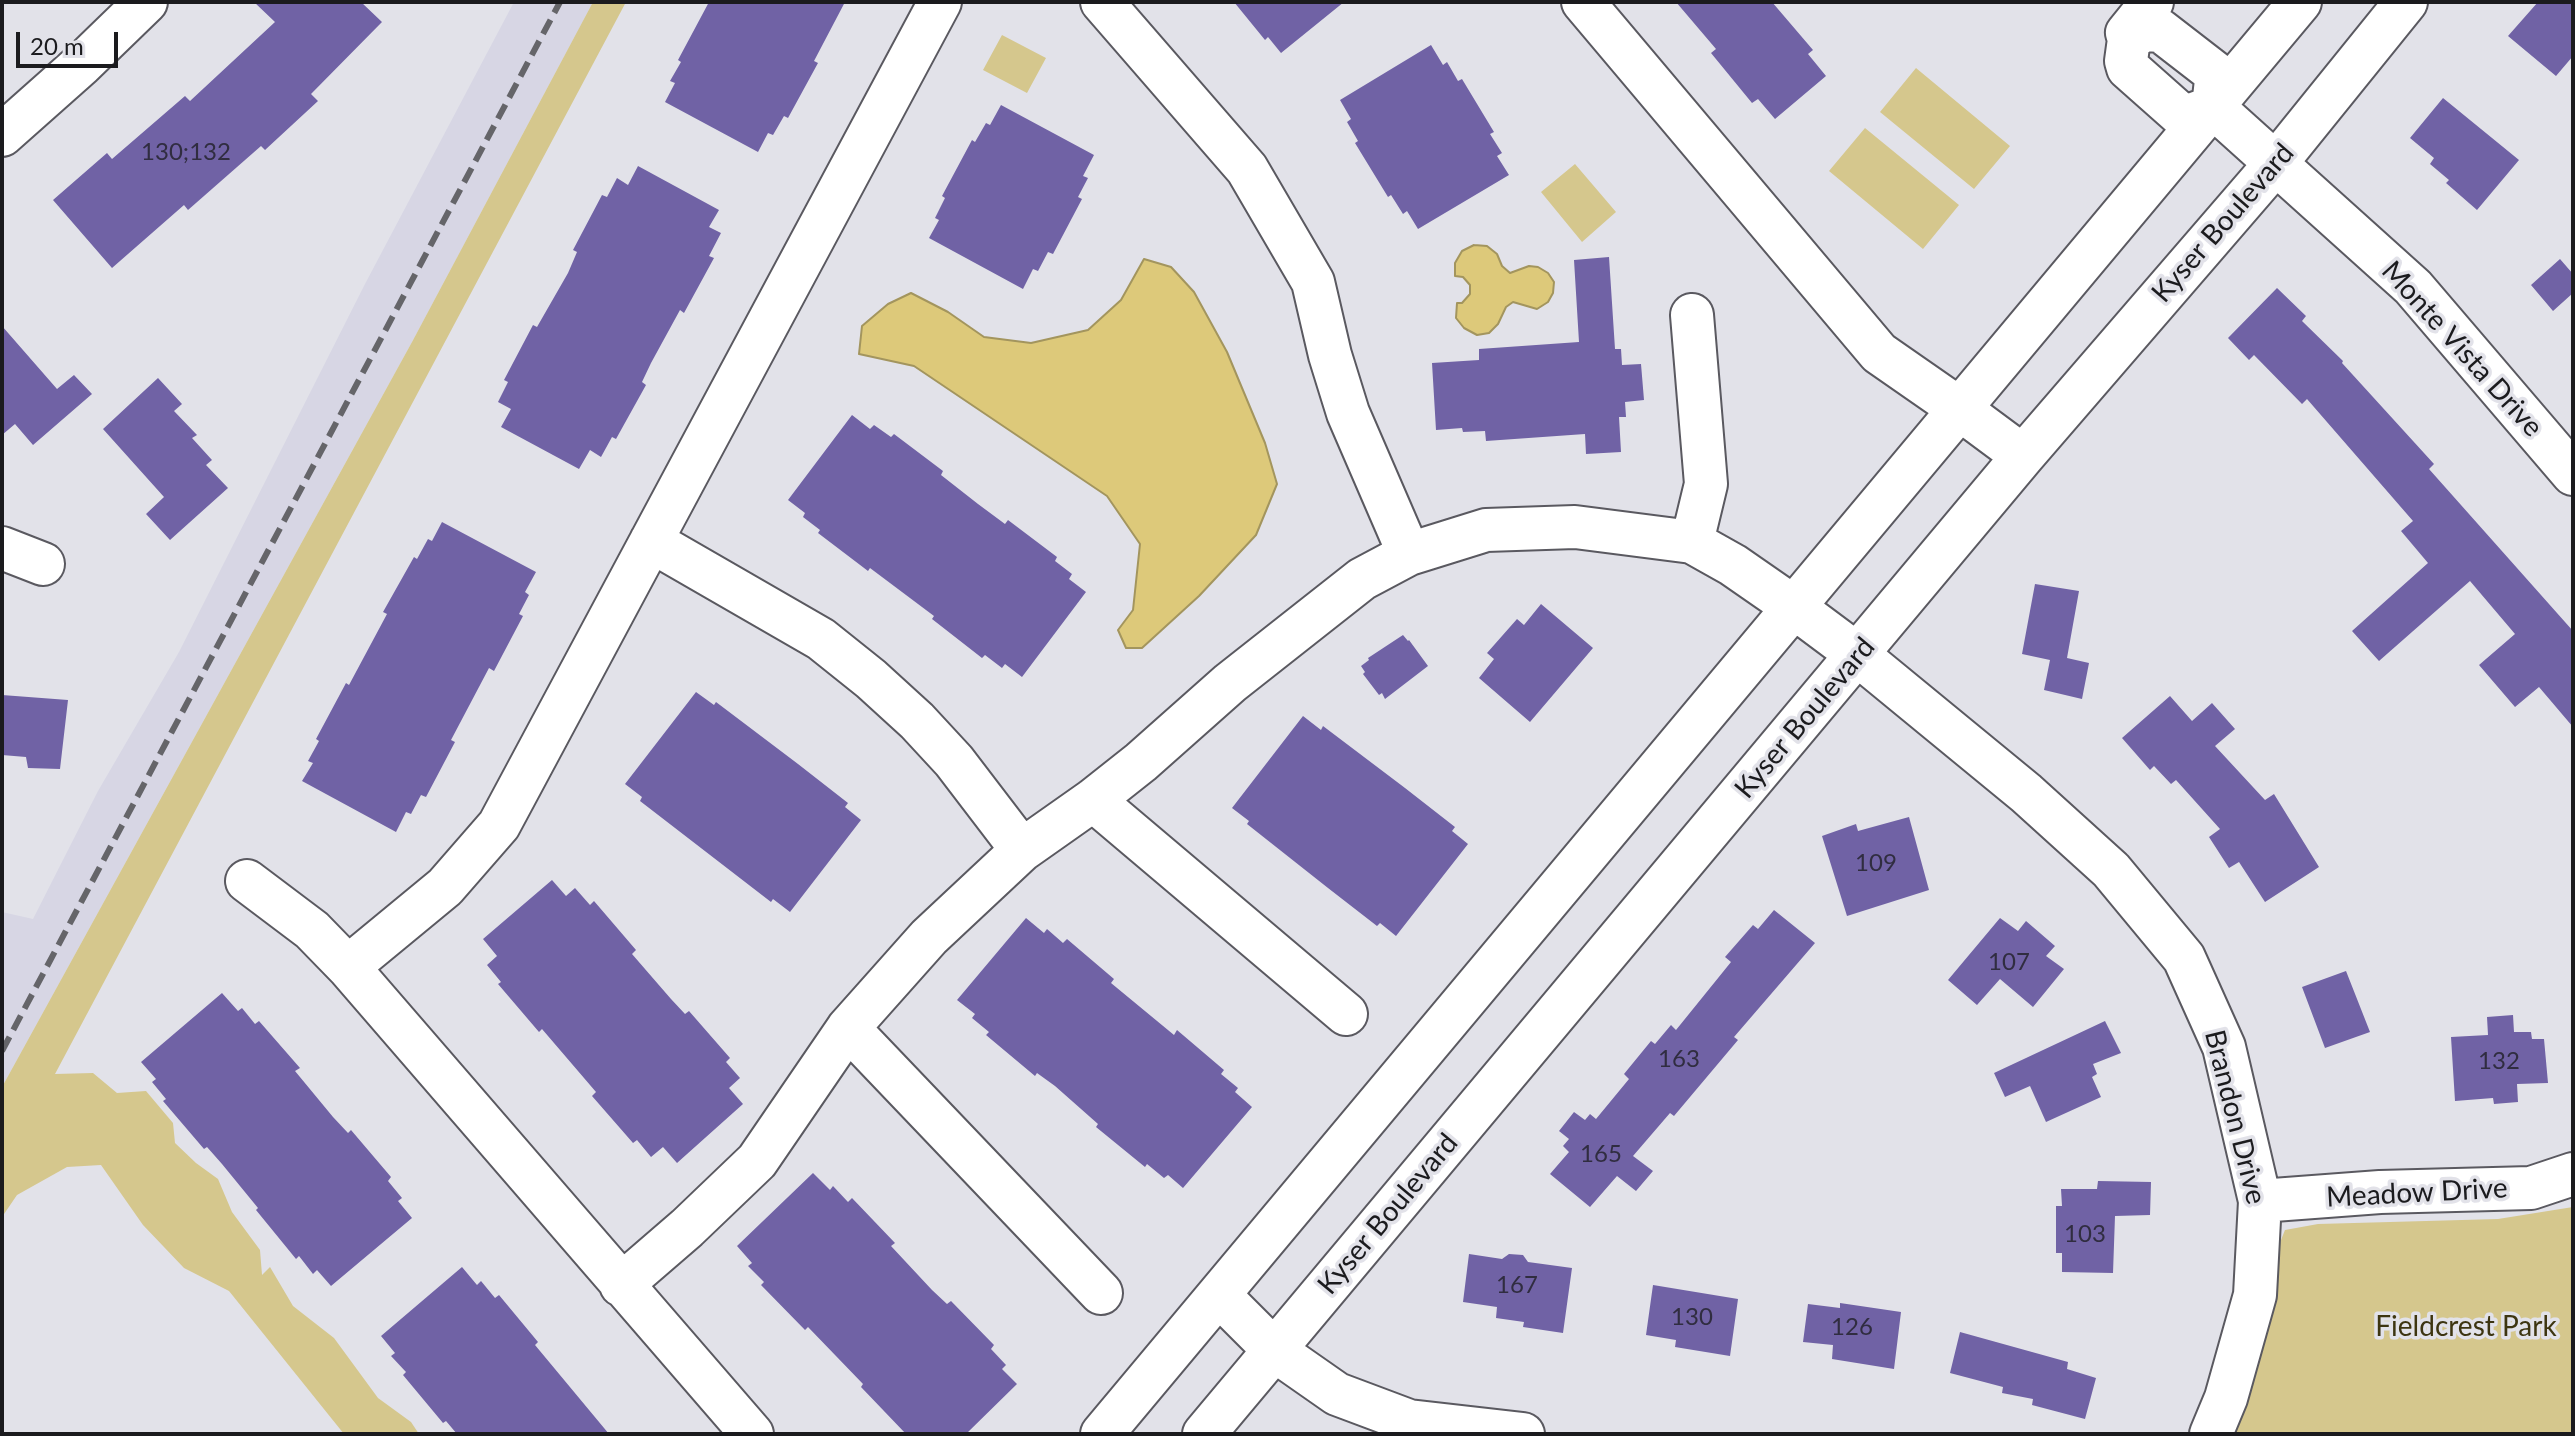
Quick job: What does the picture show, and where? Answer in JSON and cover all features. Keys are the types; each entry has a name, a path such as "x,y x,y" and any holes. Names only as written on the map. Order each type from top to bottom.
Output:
{"street":[{"path":"2,135 146,2"},
{"path":"348,967 445,887 499,825 940,2"},
{"path":"1102,2 1247,169 1313,282 1330,355 1348,413 1409,554"},
{"path":"1583,2 1879,353 2023,456"},
{"path":"2152,2 2127,33 2129,39 2145,30 2161,31 2214,72 2213,107"},
{"path":"1102,1434 2300,2"},
{"name":"Kyser Boulevard","path":"1204,1434 2023,456 2276,163 2406,2"},
{"name":"Monte Vista Drive","path":"2213,107 2413,287 2573,474"},
{"path":"621,1285 757,1161 848,1028 929,937 1022,850 1141,762 1230,683 1362,579 1409,554 1486,530 1575,527 1692,542 1706,484 1692,315"},
{"path":"651,541 821,639 871,679 917,721 954,761 1022,850"},
{"name":"Brandon Drive","path":"1692,542 1733,565 1858,655 2026,793 2111,870 2184,958 2224,1047 2260,1201 2255,1295 2226,1398 2211,1434"},
{"path":"2,548 43,564"},
{"path":"1093,800 1346,1014"},
{"path":"247,881 312,930 348,967 752,1434"},
{"path":"848,1028 1101,1293"},
{"name":"Meadow Drive","path":"2260,1201 2380,1192 2531,1188 2573,1174"},
{"path":"1219,1295 1274,1350 1337,1394 1409,1421 1523,1434"}],"shaded area":[{"path":"514,2 593,2 412,342 2,1087 2,912 33,919 98,791 179,652 365,284"},
{"path":"1474,245 1487,246 1497,254 1502,266 1510,273 1529,266 1548,273 1554,282 1548,302 1537,309 1513,302 1506,307 1498,324 1489,333 1477,335 1464,328 1456,318 1457,303 1462,303 1470,294 1470,285 1463,277 1455,276 1455,263 1462,251"},
{"path":"1144,259 1171,267 1194,292 1227,352 1265,443 1277,484 1256,535 1199,596 1142,648 1126,648 1118,630 1133,610 1140,544 1107,496 914,366 859,354 862,326 888,304 911,293 948,312 984,337 1031,343 1088,330 1121,300"}],"green space":[{"path":"593,2 626,2 55,1074 93,1073 117,1093 146,1091 173,1123 175,1143 218,1179 232,1212 260,1250 262,1275 270,1267 293,1306 334,1338 378,1398 411,1422 419,1434 344,1434 229,1291 184,1268 143,1225 101,1165 67,1167 17,1195 2,1217 2,1087 412,342"},
{"path":"1002,35 1046,58 1027,93 983,70"},
{"path":"1916,68 2010,146 1974,189 1880,112"},
{"path":"1865,128 1959,205 1923,249 1829,171"},
{"path":"1575,164 1616,212 1582,242 1541,192"},
{"name":"Fieldcrest Park","path":"2573,1207 2573,1434 2234,1434 2255,1378 2277,1250 2285,1230 2318,1224 2498,1219"}],"building":[{"path":"254,2 361,2 382,22 311,94 318,101 265,150 261,146 188,210 184,205 112,268 53,200 107,153 112,159 185,96 190,101 275,22"},
{"path":"709,2 845,2 814,61 818,63 788,118 784,116 773,135 768,133 758,152 665,102 675,83 670,81 681,62 678,60"},
{"path":"1234,2 1344,2 1281,53 1268,37 1265,40"},
{"path":"1676,2 1772,2 1813,50 1808,54 1826,76 1775,119 1758,99 1752,103 1711,53 1716,49"},
{"path":"2538,2 2573,2 2573,56 2556,76 2508,36"},
{"path":"1431,45 1443,65 1447,62 1458,81 1462,79 1494,132 1490,134 1502,153 1497,156 1509,175 1418,229 1407,211 1403,214 1391,195 1388,197 1355,143 1358,141 1347,122 1351,119 1340,100"},
{"path":"2443,98 2519,160 2477,210 2446,183 2449,180 2430,164 2434,158 2410,138"},
{"path":"1001,105 1094,155 1083,176 1088,178 1078,197 1082,199 1053,254 1048,252 1038,271 1033,269 1023,289 929,238 939,220 935,218 945,198 942,196 972,140 975,142 986,123 990,125"},
{"path":"638,166 719,210 709,227 721,233 709,256 714,258 684,313 680,310 651,363 642,382 646,385 616,439 612,437 601,457 590,450 579,469 501,427 511,409 498,402 508,382 504,380 533,325 537,327 568,273 577,252 573,250 602,195 607,197 617,178 628,185"},
{"path":"1609,257 1615,349 1621,349 1622,365 1641,364 1644,400 1625,402 1626,417 1619,417 1621,452 1586,454 1585,434 1486,441 1485,431 1463,432 1462,428 1436,430 1432,363 1479,360 1479,349 1579,342 1574,260"},
{"path":"2560,259 2573,274 2573,293 2553,311 2531,285"},
{"path":"2277,288 2306,316 2302,321 2343,361 2434,464 2429,469 2573,631 2573,727 2539,687 2515,707 2479,665 2515,634 2470,581 2379,661 2352,631 2428,563 2401,531 2413,521 2307,399 2302,404 2254,355 2249,360 2228,338"},
{"path":"2,326 57,389 74,375 92,394 33,445 15,424 2,435"},
{"path":"158,378 182,404 174,411 197,435 192,438 212,460 206,465 228,488 170,540 146,514 164,497 103,429"},
{"path":"852,415 870,429 874,425 891,437 894,434 943,471 941,475 978,504 1005,524 1008,520 1057,557 1055,561 1072,574 1069,579 1086,592 1022,677 1005,664 1002,668 985,655 982,658 932,619 934,616 818,533 820,530 803,517 805,513 788,500"},
{"path":"442,522 536,572 525,592 529,595 519,614 523,616 494,671 489,668 451,740 455,742 426,797 421,795 411,814 406,812 396,832 302,781 313,763 308,761 319,741 316,739 387,614 383,612 414,557 417,559 428,539 432,541"},
{"path":"2035,584 2079,591 2067,658 2089,663 2082,699 2044,690 2050,660 2022,654"},
{"path":"1541,604 1593,648 1530,722 1479,678 1494,659 1487,653 1517,619 1524,625"},
{"path":"1403,635 1428,666 1385,699 1363,674 1365,672 1361,666"},
{"path":"696,692 714,705 716,702 798,764 848,803 845,807 861,820 790,912 773,899 771,902 640,801 642,797 625,784"},
{"path":"2,695 68,700 60,769 28,768 26,757 2,755"},
{"path":"2170,696 2192,721 2212,703 2235,729 2215,746 2265,800 2274,794 2319,867 2265,902 2239,862 2229,868 2209,837 2220,829 2176,780 2171,784 2154,766 2150,770 2122,738"},
{"path":"1303,716 1321,730 1323,726 1405,788 1455,827 1452,831 1468,844 1396,936 1380,923 1377,926 1328,888 1247,824 1249,821 1232,808"},
{"path":"1909,817 1929,890 1847,916 1822,836 1856,824 1858,831"},
{"path":"552,880 566,896 575,888 590,905 594,901 636,950 632,954 685,1014 689,1011 730,1058 726,1062 740,1078 729,1088 743,1104 677,1163 663,1147 651,1157 637,1140 633,1143 592,1096 596,1092 542,1029 539,1032 498,984 501,982 487,965 497,956 483,939"},
{"path":"1774,910 1815,943 1734,1037 1738,1040 1674,1116 1670,1113 1633,1156 1653,1171 1636,1191 1617,1176 1590,1207 1550,1174 1569,1152 1563,1146 1569,1139 1559,1131 1574,1112 1585,1120 1590,1114 1596,1119 1629,1079 1624,1074 1651,1041 1655,1044 1671,1025 1676,1030 1731,962 1725,957 1753,925 1758,929"},
{"path":"1026,918 1044,933 1047,929 1063,943 1067,939 1114,979 1111,983 1174,1035 1177,1030 1224,1070 1221,1074 1238,1088 1235,1092 1252,1107 1183,1188 1168,1175 1164,1178 1147,1164 1145,1167 1096,1127 1098,1124 1055,1086 1037,1073 1035,1076 986,1035 989,1032 972,1018 975,1014 957,1000"},
{"path":"2000,918 2018,931 2026,921 2055,946 2046,956 2064,969 2033,1007 2000,979 1977,1005 1948,980"},
{"path":"2346,971 2370,1032 2325,1048 2302,987"},
{"path":"222,993 238,1011 242,1008 255,1024 259,1021 300,1068 295,1071 333,1117 348,1133 351,1130 391,1177 388,1181 402,1198 398,1201 412,1218 331,1286 317,1270 313,1274 299,1256 296,1259 222,1164 207,1147 204,1149 163,1101 166,1099 152,1082 156,1079 141,1062"},
{"path":"2513,1015 2514,1032 2531,1032 2532,1039 2544,1039 2548,1083 2517,1084 2518,1102 2494,1104 2493,1098 2455,1101 2451,1037 2488,1035 2487,1017"},
{"path":"2105,1021 2121,1053 2093,1064 2097,1074 2092,1077 2101,1097 2046,1122 2030,1086 2005,1097 1994,1073"},
{"path":"813,1173 830,1190 833,1186 848,1202 852,1198 895,1243 891,1246 932,1290 947,1304 951,1301 994,1345 991,1349 1006,1365 1002,1369 1017,1384 966,1434 906,1434 808,1327 805,1330 761,1285 764,1282 748,1266 752,1263 737,1246"},
{"path":"2098,1181 2151,1182 2150,1215 2115,1216 2113,1273 2062,1272 2062,1253 2056,1253 2056,1206 2062,1206 2061,1189 2097,1189"},
{"path":"1469,1254 1502,1259 1509,1254 1523,1255 1528,1262 1572,1268 1563,1333 1523,1327 1524,1322 1496,1318 1497,1307 1463,1302"},
{"path":"462,1267 477,1285 481,1281 495,1298 499,1295 538,1342 535,1345 609,1434 457,1434 446,1421 443,1423 403,1375 406,1372 391,1356 395,1353 381,1336"},
{"path":"1653,1285 1738,1299 1730,1356 1675,1347 1676,1340 1646,1335"},
{"path":"1840,1303 1901,1312 1894,1369 1832,1359 1833,1345 1803,1342 1808,1304 1840,1308"},
{"path":"1960,1332 2068,1362 2067,1369 2096,1378 2085,1419 2032,1405 2033,1399 2002,1393 2003,1387 1950,1373"}],"railway":[{"path":"2,1051 560,2"}]}
